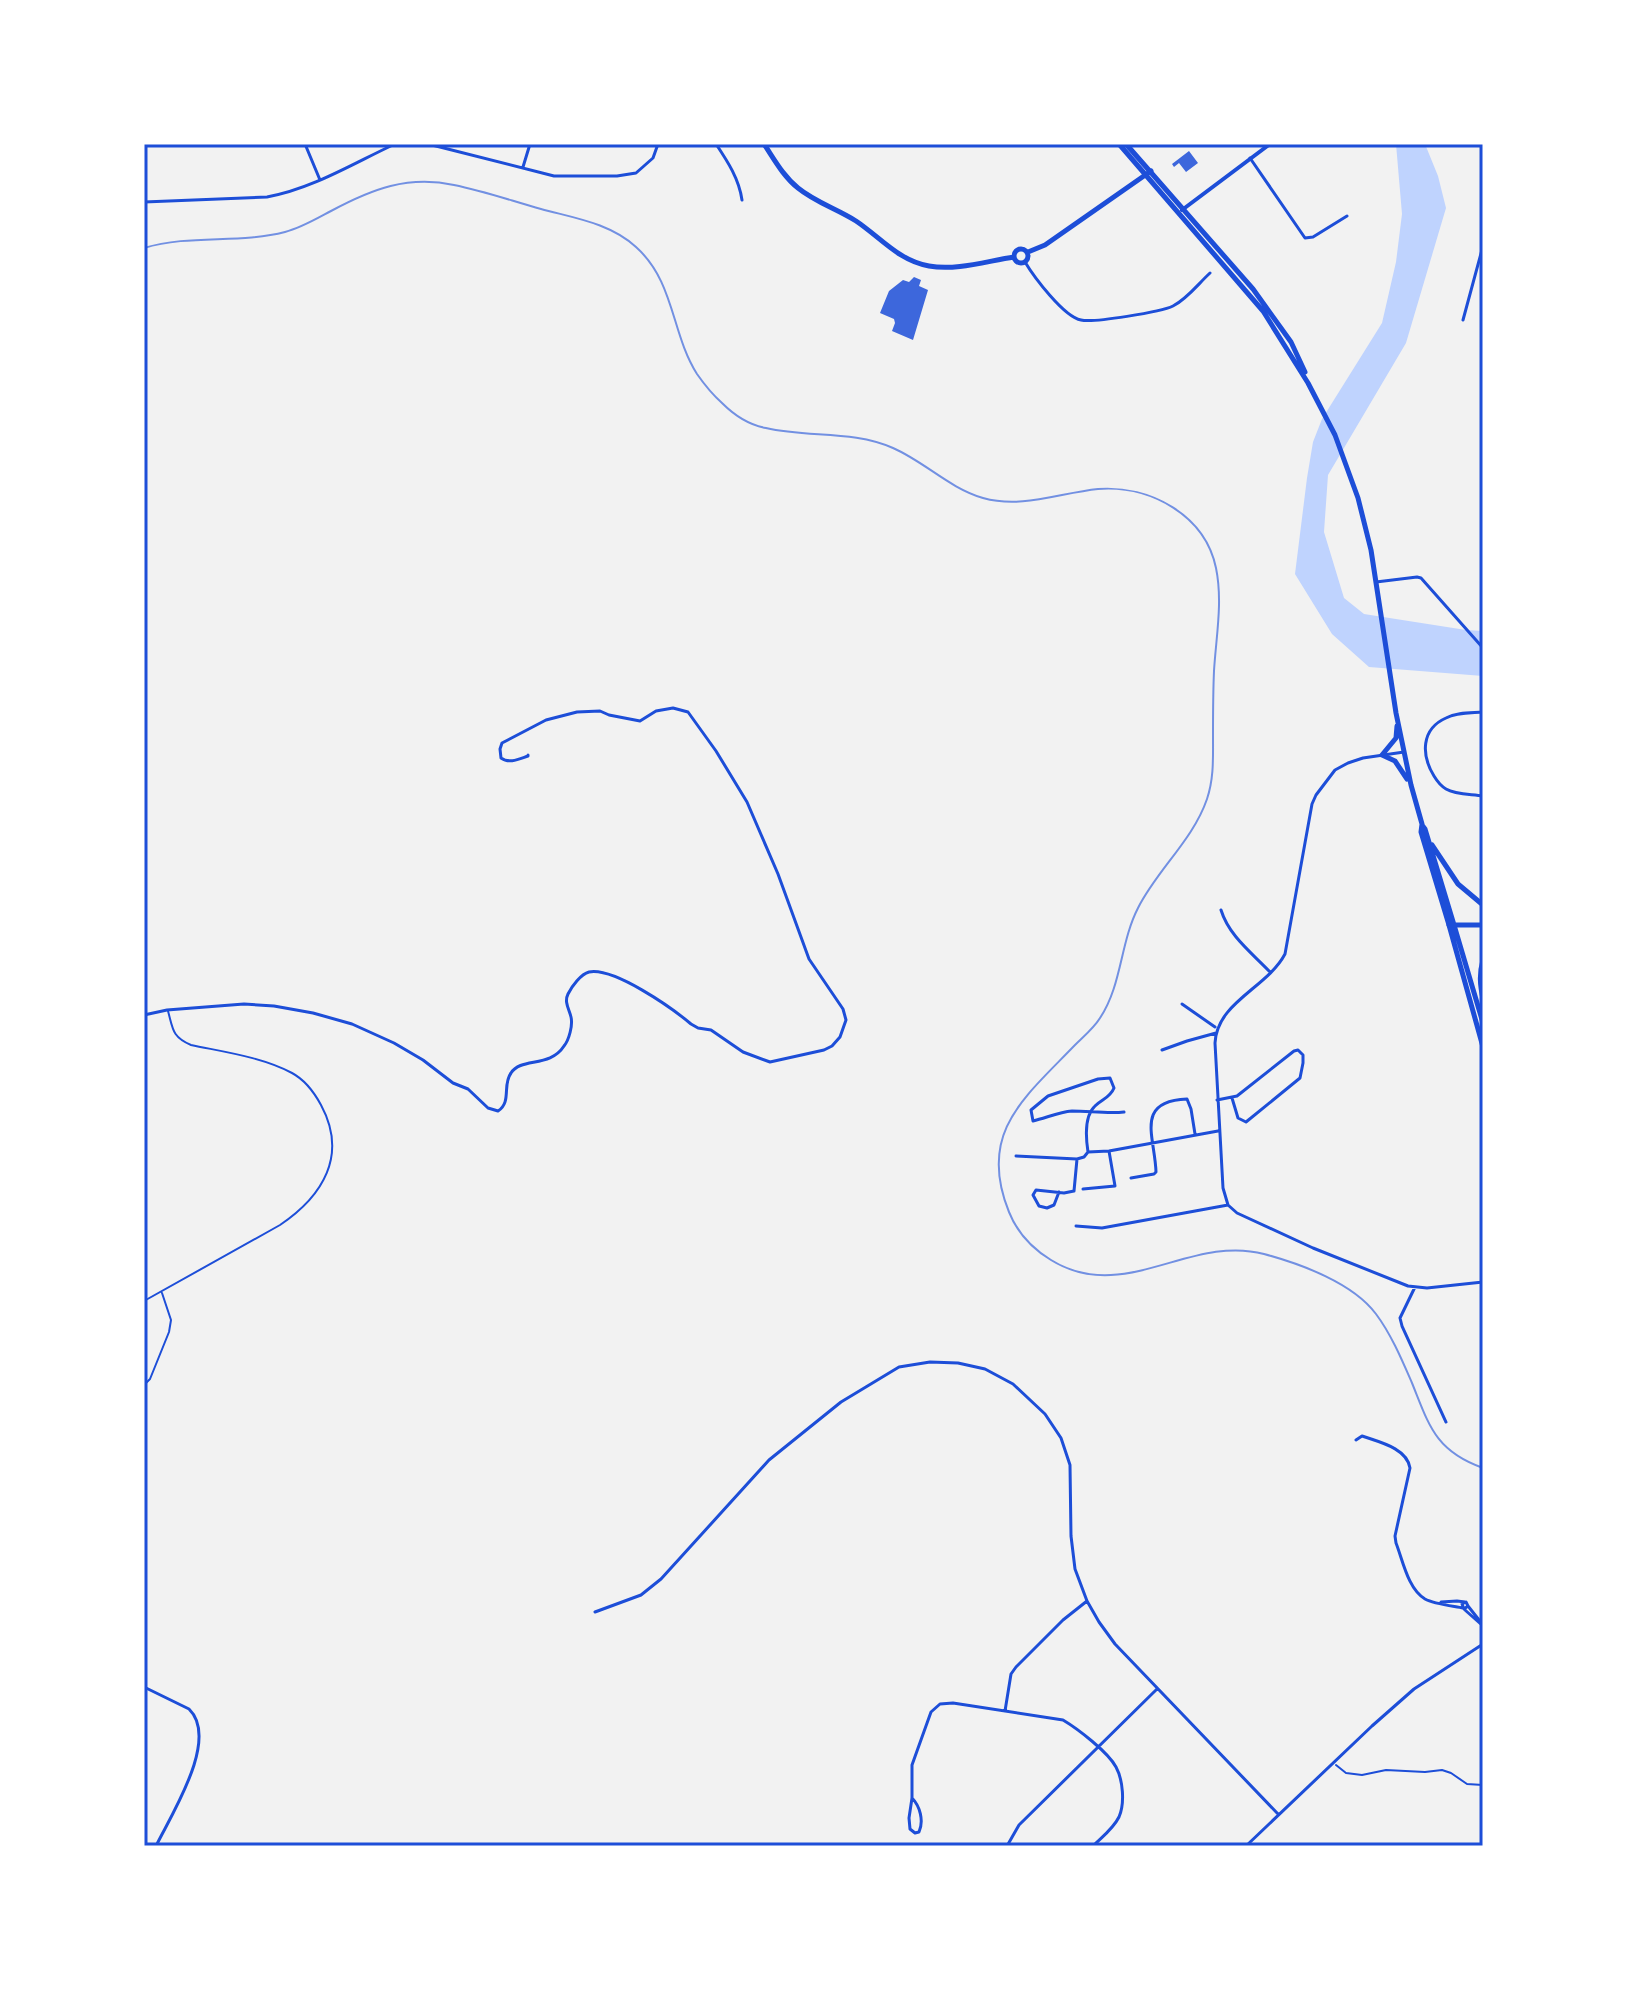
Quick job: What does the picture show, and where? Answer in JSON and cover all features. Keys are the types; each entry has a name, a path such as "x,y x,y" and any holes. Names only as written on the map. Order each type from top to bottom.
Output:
{"main road":[{"path":"764,144 798,188 858,223 909,259 927,266 950,266 1014,257"},
{"path":"1119,144 1245,279 1267,307 1291,342 1335,435 1365,521 1396,713 1411,785 1429,841 1483,1047"},
{"path":"1126,144 1148,173"},
{"path":"1028,252 1045,245 1148,173"},
{"path":"1014,257 1019,249 1028,252"},
{"path":"1014,257 1018,263 1025,262 1028,252"},
{"path":"1396,713 1396,738 1382,755 1398,764 1411,785"},
{"path":"1422,824 1421,832 1483,1023"},
{"path":"1429,841 1458,884 1483,905"},
{"path":"1452,925 1483,925"},
{"path":"1483,960 1480,972 1483,999"}],"street":[{"path":"305,144 320,180"},
{"path":"144,202 284,194 395,144"},
{"path":"428,144 554,176 636,173 653,158 658,144"},
{"path":"523,168 530,144"},
{"path":"716,144 735,175 742,200"},
{"path":"1181,210 1270,144"},
{"path":"1250,158 1305,238 1313,237 1347,216"},
{"path":"1463,320 1483,246"},
{"path":"1025,262 1054,299 1080,320 1170,308 1210,273"},
{"path":"1376,582 1421,578 1483,648"},
{"path":"144,1015 167,1010 244,1004 313,1013 352,1024 394,1043 453,1083 468,1089 488,1108 500,1111 506,1102 508,1079 514,1069 547,1060 564,1047 572,1019 567,1009 568,994 576,982 590,972 635,986 698,1028 711,1030 743,1052 770,1062 832,1046 840,1037 845,1023 843,1009 809,959 747,802 688,712 680,708 666,708 640,721 592,709 559,716 502,743 500,749 504,760 516,760 528,755"},
{"path":"1483,712 1446,717 1436,724 1425,744 1424,754 1429,768 1447,790 1483,796"},
{"path":"1404,752 1363,758 1335,770 1316,795 1287,949 1280,962 1223,1017 1216,1031 1223,1188 1228,1205 1237,1213 1408,1286 1427,1288 1483,1282"},
{"path":"1221,910 1234,934 1270,972"},
{"path":"1182,1004 1216,1031"},
{"path":"1162,1050 1216,1031"},
{"path":"1217,1100 1241,1093 1294,1051 1298,1050 1303,1055 1300,1078 1246,1122 1238,1118 1232,1098"},
{"path":"1016,1156 1084,1157 1088,1152 1086,1136 1089,1113 1111,1096 1114,1088 1110,1078 1098,1079 1048,1096 1031,1110 1033,1121 1069,1111 1089,1113 1124,1112"},
{"path":"1131,1178 1156,1172 1151,1119 1157,1108 1185,1098 1189,1101 1195,1134"},
{"path":"1088,1152 1109,1151 1219,1130"},
{"path":"1083,1189 1115,1186 1109,1151"},
{"path":"1059,1192 1054,1205 1047,1208 1039,1206 1033,1195 1036,1190 1074,1191 1077,1159"},
{"path":"1076,1226 1102,1228 1228,1205"},
{"path":"1415,1287 1400,1318 1446,1422"},
{"path":"595,1612 641,1595 661,1579 769,1460 841,1402 899,1367 930,1362 958,1363 985,1369 1013,1384 1045,1414 1061,1438 1070,1465 1071,1536 1075,1569 1099,1622 1115,1644 1278,1814"},
{"path":"1356,1440 1362,1436 1392,1448 1403,1453 1410,1464 1395,1536 1417,1591 1426,1599 1457,1601 1483,1625"},
{"path":"1005,1711 1011,1674 1016,1667 1063,1620 1087,1601"},
{"path":"1246,1846 1414,1689 1483,1644"},
{"path":"1007,1846 1019,1825 1157,1689"},
{"path":"145,1690 189,1709 195,1714 200,1731 193,1770 156,1846"},
{"path":"912,1798 921,1816 921,1828 915,1833 910,1829 909,1818 912,1765 931,1712 940,1704 953,1703 1063,1720 1076,1727 1111,1759 1119,1774 1122,1803 1118,1819 1093,1846"}],"lane":[{"path":"144,1301 296,1214 311,1200 322,1182 332,1154 332,1131 323,1109 306,1084 294,1074 268,1063 180,1041 174,1033 167,1010"},
{"path":"144,1385 150,1379 169,1332 171,1320 162,1292"}],"path":[{"path":"1334,1764 1346,1773 1362,1775 1386,1770 1442,1770 1467,1784 1483,1785"}],"water":[{"path":"1396,144 1425,144 1446,208 1406,343 1328,475 1324,532 1344,598 1364,614 1483,631 1483,676 1369,667 1332,634 1295,574 1313,442 1322,419 1382,323 1396,262 1402,214"}],"building":[{"path":"1189,151 1198,163 1186,172 1179,163 1174,167 1172,164"},
{"path":"914,277 921,280 919,286 928,290 913,340 892,331 894,319 880,313 889,291 903,280 909,282"}],"railway":[{"path":"144,248 179,241 250,238 285,232 361,196 406,183 437,182 476,190 591,222 615,232 636,247 649,261 666,292 682,342 697,374 719,400 748,422 782,431 878,442 905,454 959,488 983,498 1012,502 1098,489 1118,489 1155,498 1188,519 1210,549 1218,581 1213,768 1207,799 1193,828 1138,908 1113,992 1100,1018 1038,1083 1011,1119 1002,1138 999,1160 1001,1184 1009,1212 1021,1233 1038,1251 1078,1272 1105,1275 1131,1273 1210,1253 1237,1250 1278,1258 1340,1284 1376,1314 1396,1347 1436,1435 1454,1453 1483,1468"}]}
